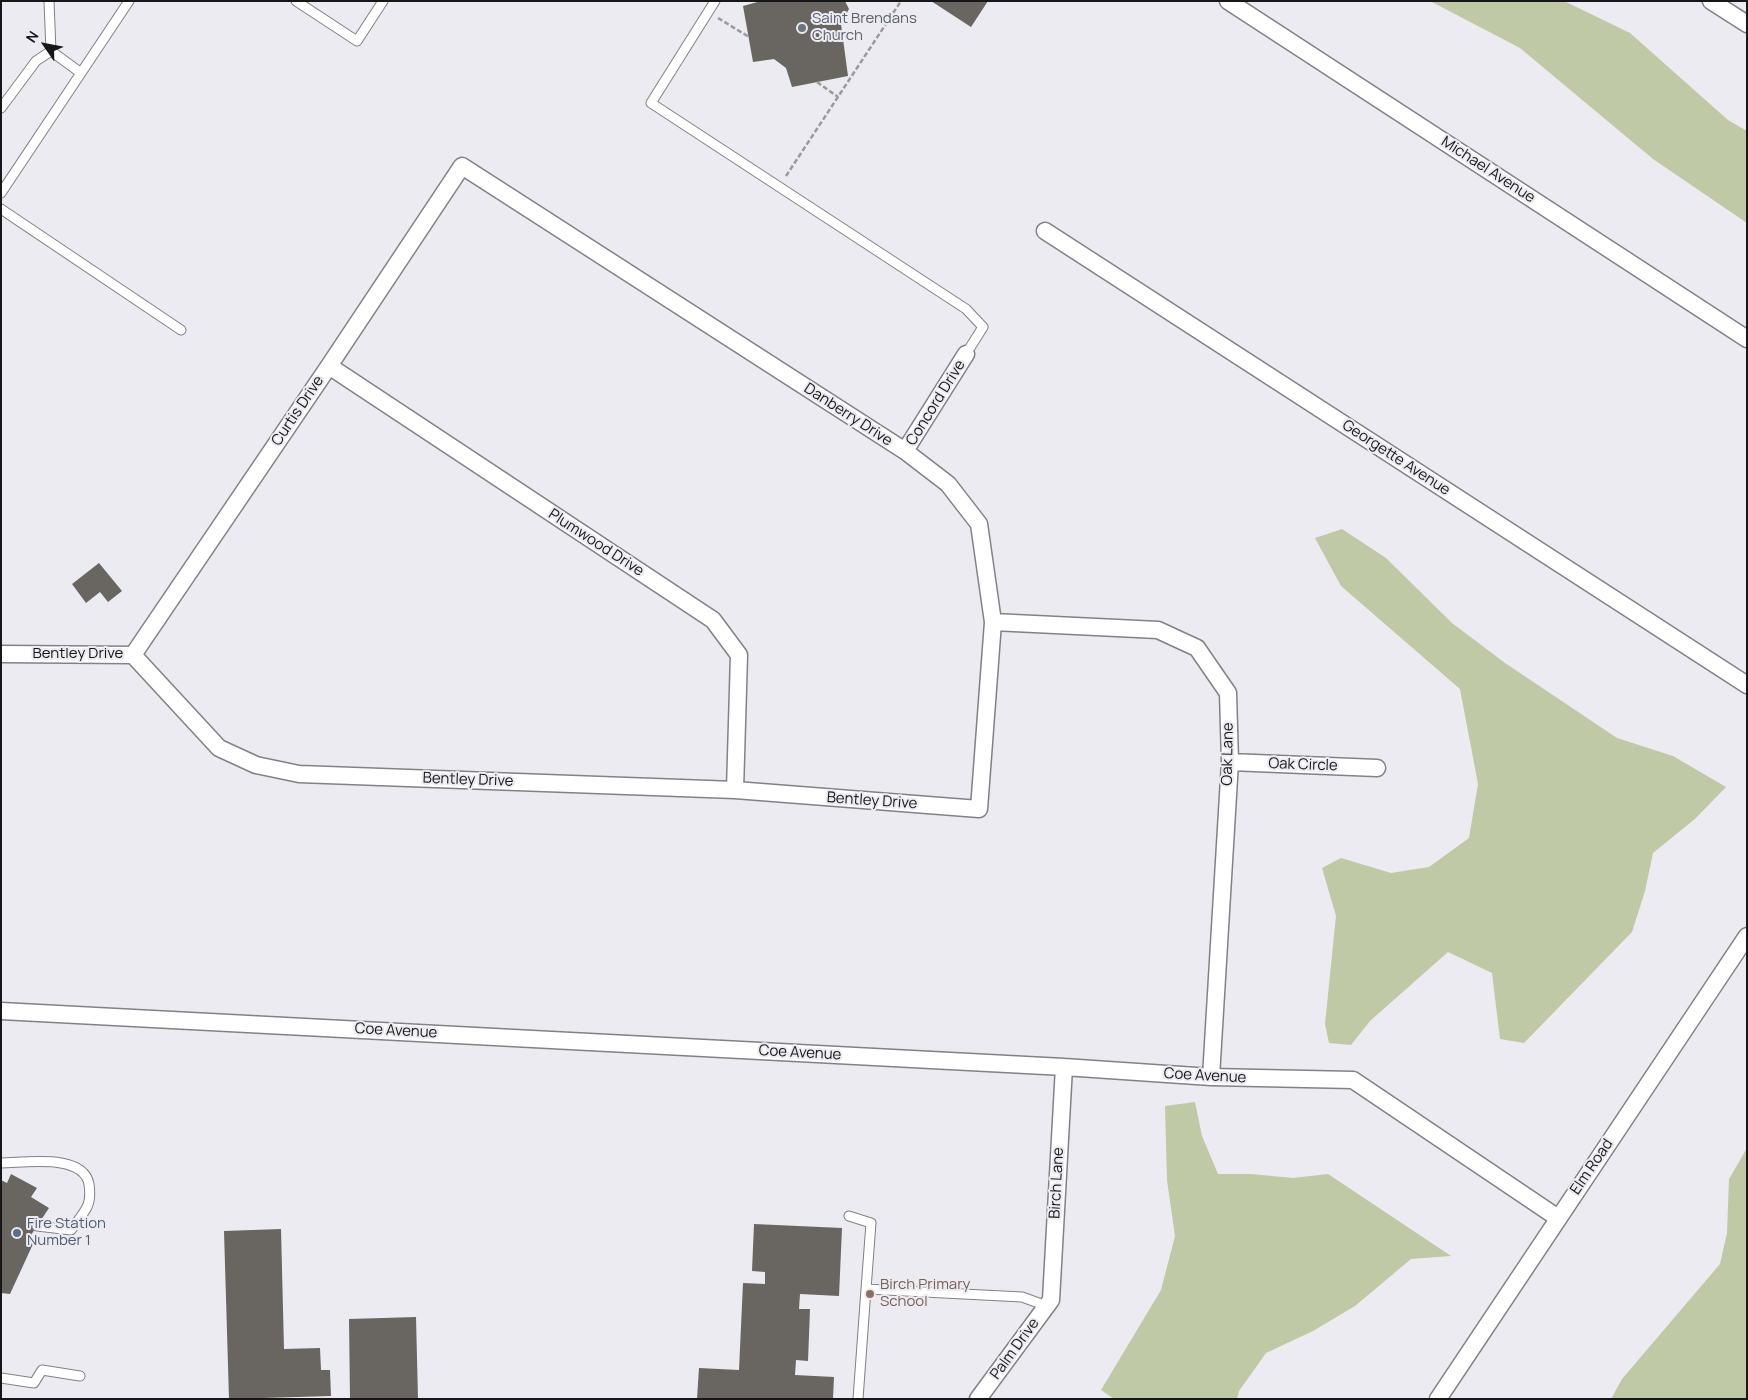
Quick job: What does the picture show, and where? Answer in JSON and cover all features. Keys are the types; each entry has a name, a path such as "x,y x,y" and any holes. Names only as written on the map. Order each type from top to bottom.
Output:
{"street":[{"name":"Michael Avenue","path":"1228,1 1747,339"},
{"path":"1711,1 1747,24"},
{"name":"Curtis Drive","path":"133,655 462,166"},
{"name":"Danberry Drive","path":"462,166 905,451 948,484 979,524 993,622 979,809"},
{"name":"Georgette Avenue","path":"1045,231 1747,685"},
{"name":"Concord Drive","path":"905,451 966,354"},
{"name":"Plumwood Drive","path":"329,366 713,620 739,655 735,790"},
{"name":"Oak Lane","path":"993,622 1158,630 1198,648 1228,693 1230,762 1211,1077"},
{"name":"Bentley Drive","path":"1,654 133,655 219,748 256,766 299,774 735,790 979,809"},
{"name":"Oak Circle","path":"1230,762 1377,768"},
{"name":"Elm Road","path":"1438,1399 1747,936"},
{"name":"Coe Avenue","path":"1,1010 1064,1067 1211,1077 1353,1080 1558,1218"},
{"name":"Birch Lane","path":"1049,1303 1064,1067"},
{"name":"Palm Drive","path":"978,1399 1049,1303"}],"lane":[{"path":"49,1 51,51"},
{"path":"1,193 129,1"},
{"path":"296,1 357,41 384,1"},
{"path":"715,1 650,103 966,309 983,326 966,354"},
{"path":"51,51 81,73"},
{"path":"1,108 36,61 51,51"},
{"path":"1,209 181,330"},
{"path":"1,1164 55,1162 70,1164 80,1169 88,1178 90,1189 87,1207 71,1230 37,1226"},
{"path":"850,1216 871,1223 858,1399"},
{"path":"866,1289 1022,1298 1049,1303"},
{"path":"1,1378 34,1383 42,1370 80,1376"}],"path":[{"path":"779,186 901,1"},
{"path":"708,12 749,38"},
{"path":"817,82 838,96"}],"green space":[{"path":"1430,1 1564,1 1630,33 1728,120 1747,131 1747,223 1653,159 1520,48"},
{"path":"1342,529 1386,558 1452,623 1505,663 1617,738 1673,756 1726,787 1696,818 1653,853 1645,891 1632,932 1524,1043 1500,1039 1492,973 1448,952 1370,1021 1351,1045 1329,1043 1325,1024 1336,916 1322,868 1341,858 1391,873 1429,867 1469,838 1478,784 1460,689 1341,586 1315,538"},
{"path":"1195,1102 1202,1136 1218,1174 1251,1174 1293,1178 1328,1174 1451,1256 1411,1259 1355,1306 1313,1331 1266,1353 1239,1391 1237,1399 1114,1399 1101,1390 1161,1290 1175,1236 1167,1180 1165,1106"},
{"path":"1747,1148 1747,1399 1611,1399 1622,1379 1720,1264 1727,1233 1729,1179"}],"building":[{"path":"761,1 845,1 849,9 841,24 848,76 792,87 786,68 774,59 753,62 743,6"},
{"path":"931,1 988,1 971,27"},
{"path":"99,563 122,591 108,602 100,592 86,603 72,584"},
{"name":"Fire Station Number 1","path":"11,1174 37,1188 31,1197 49,1208 27,1241 33,1244 10,1294 1,1293 1,1180 7,1183"},
{"name":"Birch Primary School","path":"754,1224 842,1228 839,1296 800,1294 799,1309 810,1309 808,1361 796,1360 795,1375 834,1377 833,1399 697,1399 699,1368 739,1370 743,1283 765,1284 765,1272 752,1271"},
{"path":"281,1229 284,1349 320,1348 321,1370 330,1370 331,1396 229,1399 224,1231"},
{"path":"416,1317 418,1399 350,1399 349,1319"}],"place":[{"name":"Saint Brendans Church","path":"802,28"},
{"name":"Fire Station Number 1","path":"17,1233"},
{"name":"Birch Primary School","path":"870,1294"}]}
